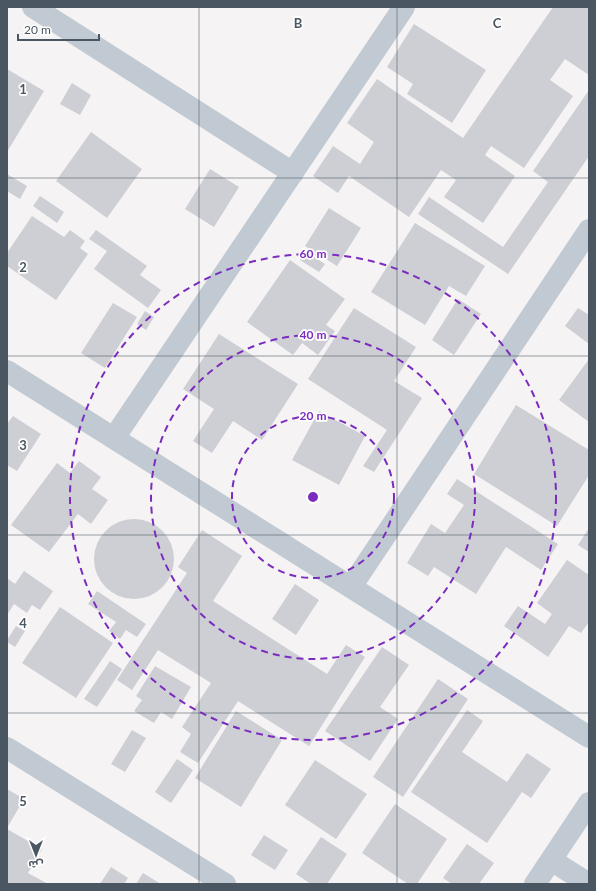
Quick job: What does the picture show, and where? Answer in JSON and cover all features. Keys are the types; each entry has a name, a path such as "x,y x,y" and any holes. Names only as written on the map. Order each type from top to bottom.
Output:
{"street":[{"path":"33,7 293,173"},
{"path":"114,438 404,7"},
{"path":"351,587 589,230"},
{"path":"7,370 589,737"},
{"path":"7,748 225,884"},
{"path":"535,884 589,803"},
{"path":"551,860 589,884"}],"building":[{"path":"553,7 589,7 589,75 565,59 550,80 573,96 524,168 491,146 485,155 515,176 483,223 444,197 456,180 441,170 409,217 349,176 338,193 313,176 333,146 360,164 374,142 347,123 377,79 463,138"},
{"path":"414,24 486,70 452,123 407,94 413,84 387,67"},
{"path":"7,69 44,91 7,152"},
{"path":"72,83 91,95 80,115 60,104"},
{"path":"589,90 589,156 508,274 418,214 429,197 503,247 548,182 533,171"},
{"path":"91,132 142,169 107,218 56,181"},
{"path":"210,169 239,187 214,227 185,209"},
{"path":"7,174 27,186 20,199 7,191"},
{"path":"40,196 64,212 57,223 33,206"},
{"path":"329,208 361,228 337,266 305,246"},
{"path":"32,216 64,237 70,230 85,241 80,248 88,254 56,300 7,266 7,253"},
{"path":"415,223 485,266 466,296 449,286 425,325 371,292"},
{"path":"96,230 147,266 140,275 161,290 148,308 94,269 107,251 89,239"},
{"path":"305,251 325,264 319,272 300,260"},
{"path":"290,260 345,299 326,325 335,331 318,355 302,343 293,355 247,322"},
{"path":"458,299 481,314 454,355 432,340"},
{"path":"113,303 137,317 105,368 81,353"},
{"path":"354,308 416,347 394,381 422,398 374,472 363,466 387,430 308,379"},
{"path":"578,308 589,315 589,344 565,326"},
{"path":"145,311 154,317 146,330 137,324"},
{"path":"219,334 298,384 262,440 233,421 212,453 193,441 214,409 183,389"},
{"path":"589,359 589,422 559,400"},
{"path":"516,405 589,450 589,475 557,526 474,474"},
{"path":"319,411 365,436 339,485 292,460"},
{"path":"13,416 41,434 17,471 7,465 7,424"},
{"path":"79,461 101,477 92,489 108,500 91,524 78,514 49,552 11,525 57,463 70,473"},
{"path":"457,479 558,544 541,570 506,547 476,594 434,567 428,576 407,563 431,524 445,533 464,505 447,494"},
{"path":"134,519 149,522 162,531 171,544 174,559 171,574 162,587 149,596 134,599 119,596 106,587 97,574 94,559 97,544 106,531 119,522"},
{"path":"589,528 589,552 578,545"},
{"path":"202,530 242,556 213,601 327,674 346,645 365,657 309,746 238,701 198,763 180,752 191,734 182,727 211,683 158,650 132,690 117,680 187,573 178,567"},
{"path":"567,560 589,575 589,622 581,633 569,626 548,657 504,626 518,606 545,624 552,614 537,603"},
{"path":"24,571 53,591 40,610 32,605 27,613 14,604 7,615 7,578 15,584"},
{"path":"295,584 319,600 296,635 272,619"},
{"path":"97,591 146,624 137,637 126,630 120,639 109,631 116,622 88,604"},
{"path":"60,607 113,643 76,698 22,663"},
{"path":"16,626 25,631 15,647 7,642 7,640"},
{"path":"382,647 409,665 380,707 398,719 370,761 325,731"},
{"path":"110,661 122,669 97,707 84,699"},
{"path":"155,666 191,687 172,719 161,712 154,723 134,711 142,700 136,696"},
{"path":"438,679 468,699 403,797 373,777"},
{"path":"467,710 483,721 462,752 507,782 527,753 551,769 531,798 522,792 487,843 411,792"},
{"path":"236,711 282,740 241,807 195,778"},
{"path":"132,730 146,738 125,772 111,764"},
{"path":"177,759 193,770 171,803 155,792"},
{"path":"315,760 367,794 336,839 285,805"},
{"path":"7,789 24,799 7,828"},
{"path":"395,804 447,839 417,884 408,884 362,853"},
{"path":"7,829 42,849 28,873 48,884 7,884"},
{"path":"264,835 288,850 275,870 251,855"},
{"path":"321,837 347,854 327,884 311,884 296,874"},
{"path":"467,844 494,863 479,884 452,884 443,878"},
{"path":"111,867 128,878 124,884 100,884"},
{"path":"143,873 151,878 161,884 136,884"}]}
